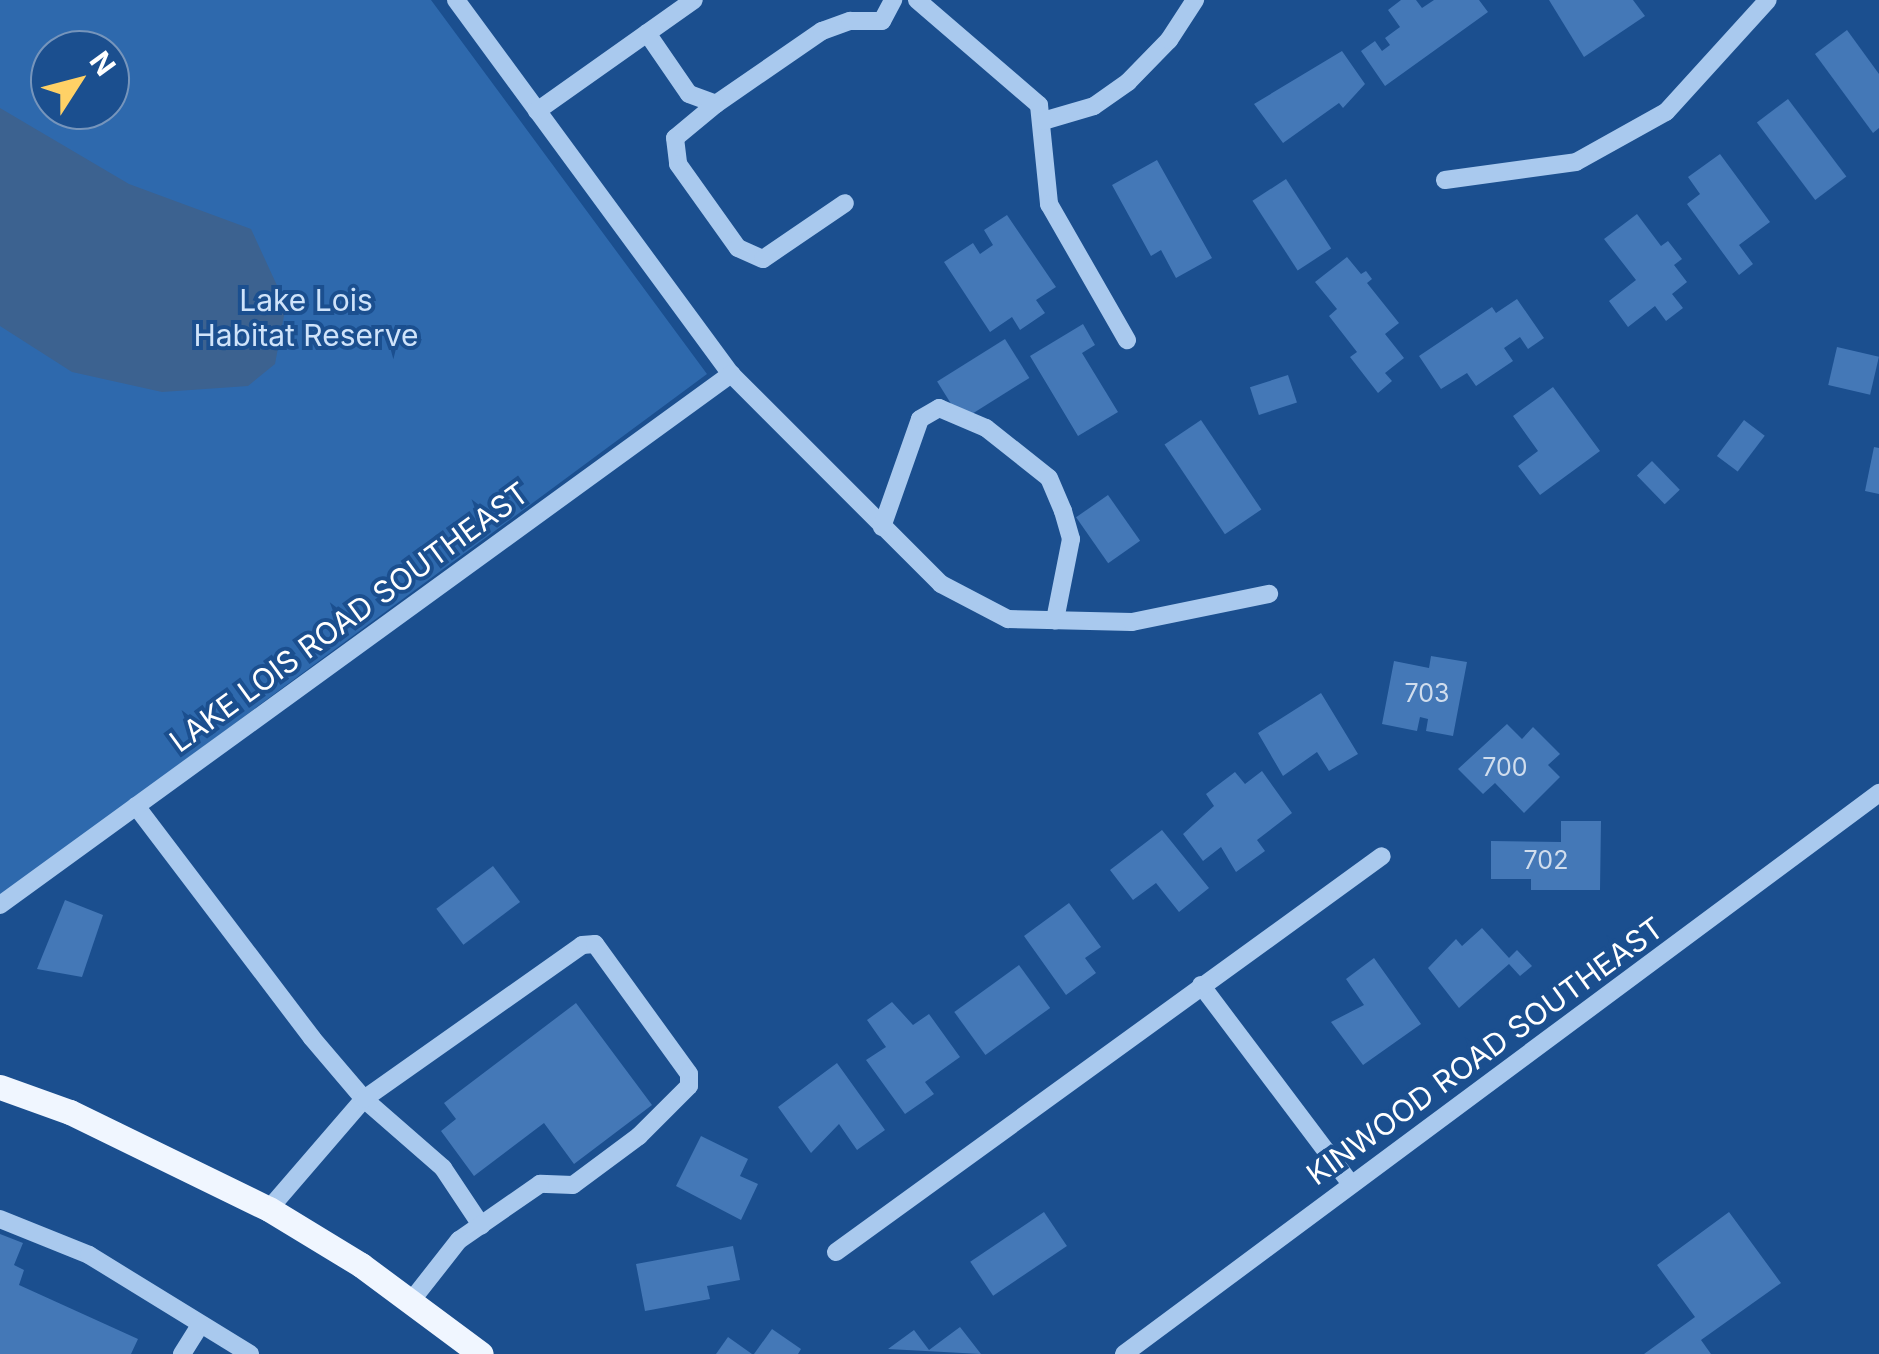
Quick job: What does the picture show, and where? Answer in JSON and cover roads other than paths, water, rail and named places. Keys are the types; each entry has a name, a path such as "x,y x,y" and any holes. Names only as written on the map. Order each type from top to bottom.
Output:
{"main road":[{"path":"0,1088 70,1112 269,1209 412,1300 481,1354"}],"street":[{"path":"456,0 731,374 941,584 1008,618 1055,620 1132,622 1269,594"},
{"path":"538,110 694,0"},
{"path":"844,202 763,259 738,248 678,164 675,138 716,104 822,31 850,21 882,20 893,0"},
{"path":"917,0 1039,105 1049,204 1126,340"},
{"path":"1043,121 1094,106 1128,82 1169,40 1195,0"},
{"path":"1446,180 1576,162 1591,154 1666,112 1768,0"},
{"path":"647,33 689,94 716,104"},
{"name":"LAKE LOIS ROAD SOUTHEAST","path":"0,905 731,374"},
{"path":"882,527 920,419 939,408 986,428 1049,478 1063,511 1071,539 1055,620"},
{"name":"KINWOOD ROAD SOUTHEAST","path":"1124,1354 1879,793"},
{"path":"136,806 364,1099 443,1168 481,1224"},
{"path":"836,1252 1382,856"},
{"path":"269,1209 364,1099 582,945 595,944 689,1074 689,1086 639,1136 573,1184 540,1184 459,1240 412,1300"},
{"path":"1201,985 1350,1183"},
{"path":"0,1219 90,1255 250,1354"},
{"path":"182,1354 200,1325"}],"park label":[{"name":"Lake Lois Habitat Reserve","path":"306,317"}]}
